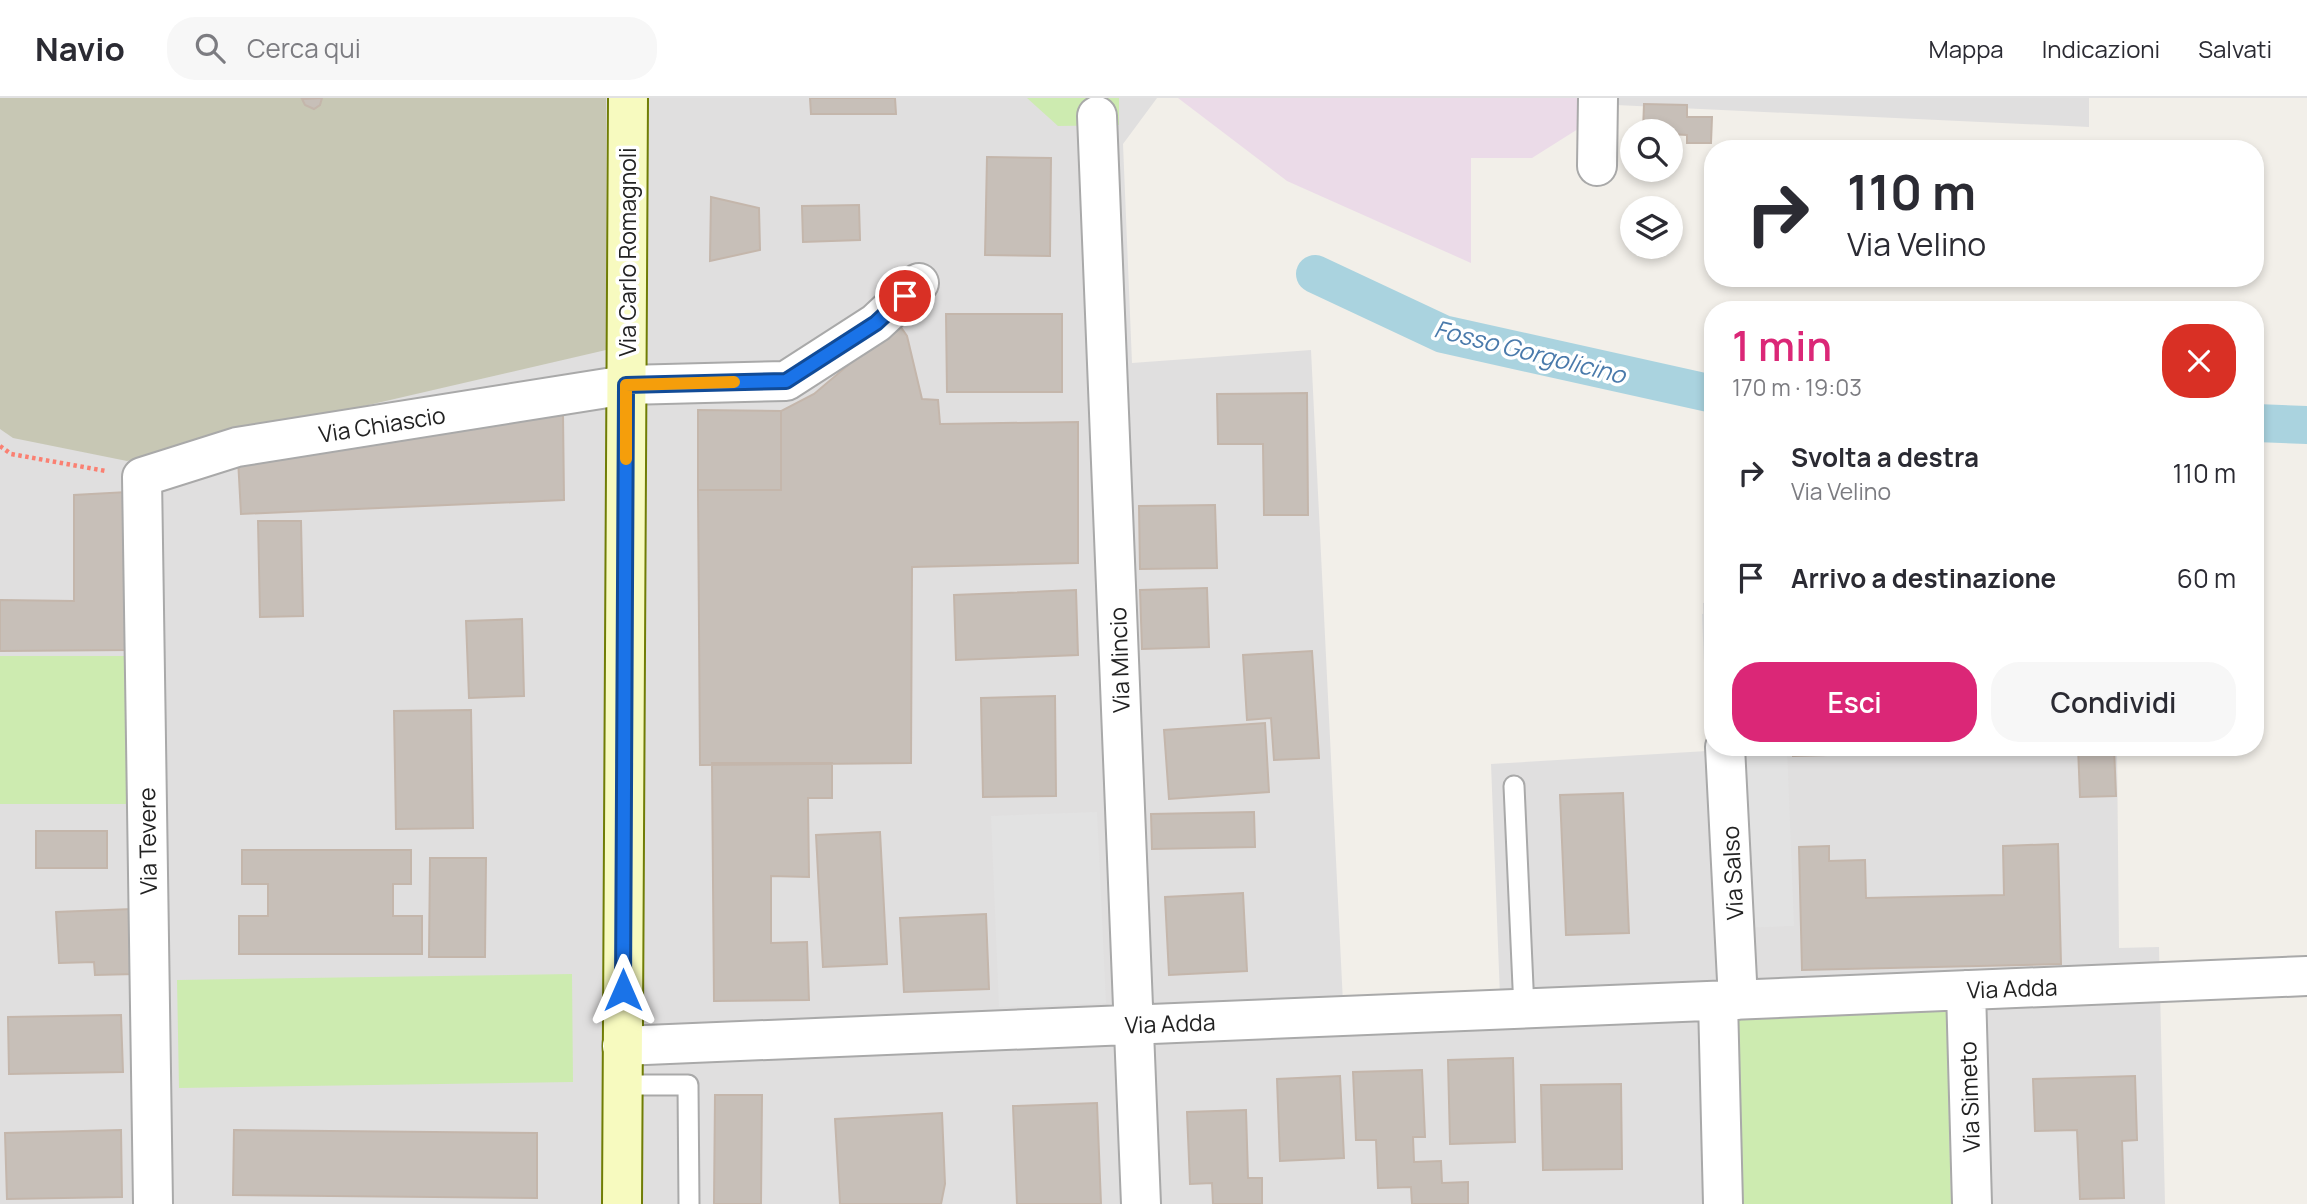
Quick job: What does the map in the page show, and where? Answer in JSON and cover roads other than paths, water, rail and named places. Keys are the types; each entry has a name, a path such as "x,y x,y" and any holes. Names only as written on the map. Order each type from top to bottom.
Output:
{"main road":[{"name":"Via Carlo Romagnoli","path":"622,1204 628,98"}],"street":[{"path":"1597,166 1598,98"},
{"name":"Via Mincio","path":"1097,116 1142,1204"},
{"name":"Via Chiascio","path":"142,477 237,447 626,385 786,381 876,323 919,283"},
{"name":"Via Tevere","path":"142,477 153,1204"},
{"name":"Via Salso","path":"1725,756 1728,1000"},
{"name":"Via Adda","path":"622,1046 2307,976"},
{"name":"Via Simeto","path":"1966,990 1972,1204"},
{"path":"1723,1204 1728,1000"}],"lane":[{"path":"1514,786 1524,1009"},
{"path":"622,1085 688,1085 689,1204"}],"waterway":[{"name":"Fosso Gorgolicino","path":"1315,274 1443,334 1704,392"},
{"name":"Fosso Gorgolicino","path":"2264,423 2307,425"}]}
